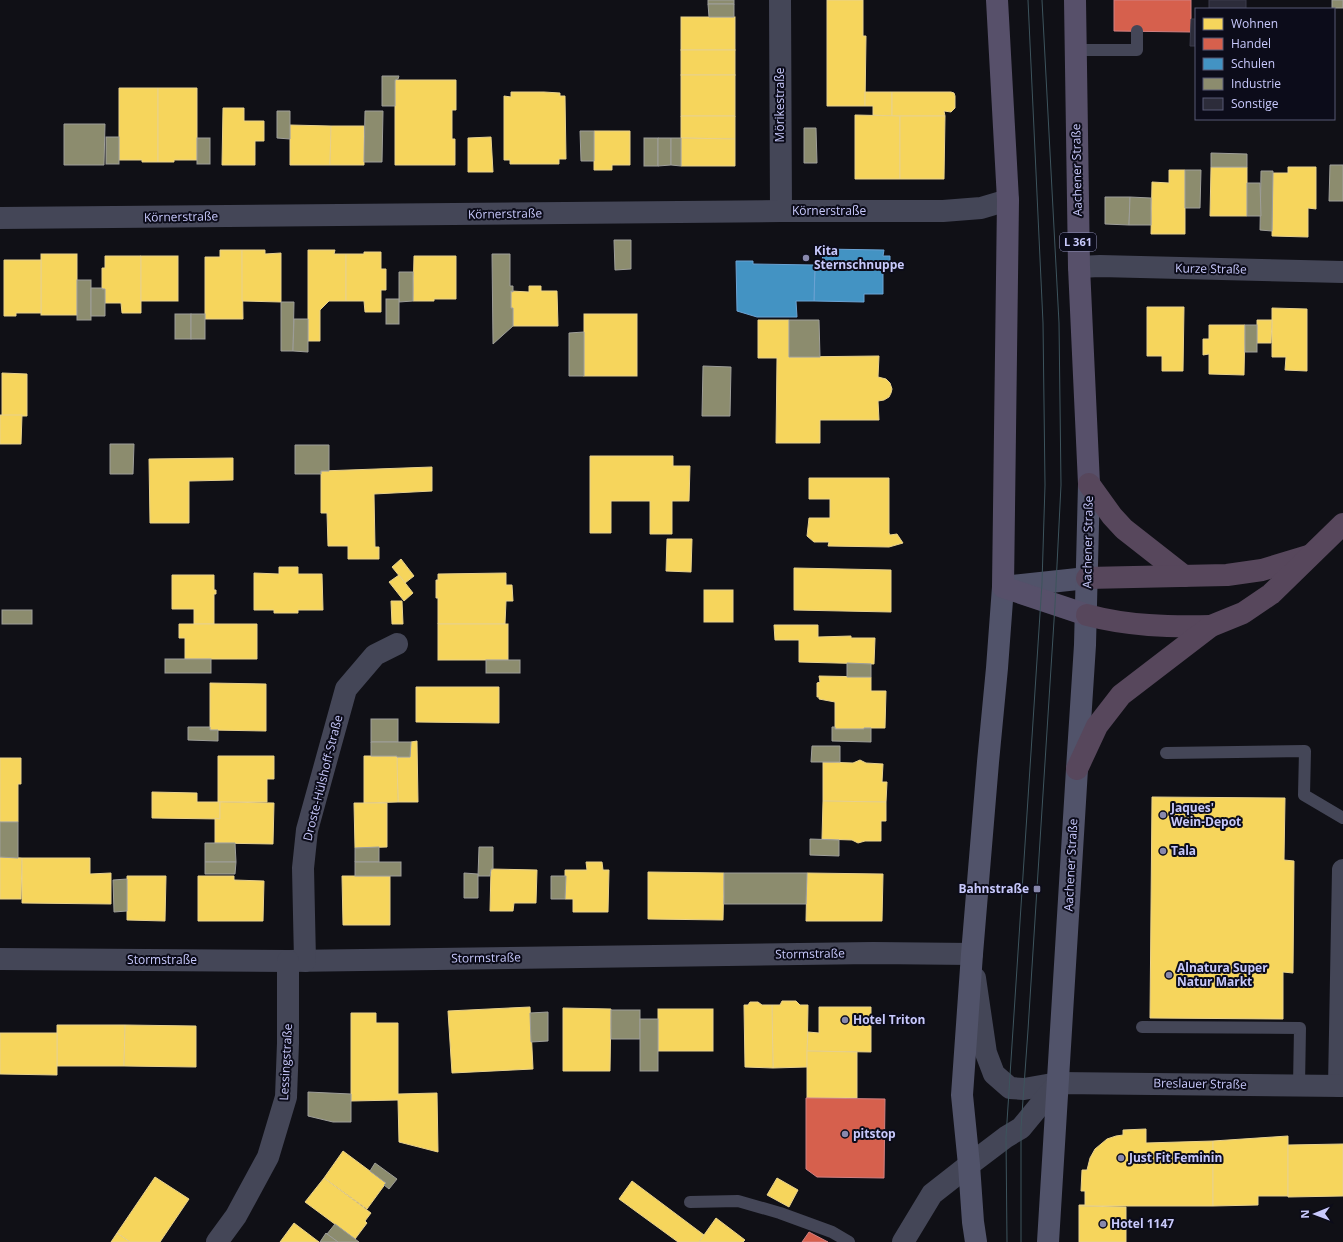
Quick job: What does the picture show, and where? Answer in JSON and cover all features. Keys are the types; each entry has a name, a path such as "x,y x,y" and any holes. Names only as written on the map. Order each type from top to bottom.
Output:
{"highway":[{"path":"1089,484 1112,516 1124,529 1184,576"},
{"path":"1076,769 1097,726 1121,695 1210,626 1243,613 1271,594 1343,524"},
{"path":"1087,578 1227,575 1262,570 1311,555"},
{"path":"1087,615 1110,621 1173,627 1210,626"}],"main road":[{"path":"976,1242 972,1222 969,1165 962,1095 987,770 998,668 1003,587 1008,200 998,0"},
{"name":"Aachener Straße","path":"1048,1242 1076,769 1087,615 1089,484 1079,267 1075,0"},
{"path":"1003,587 1087,578"},
{"path":"1003,587 1087,615"}],"street":[{"name":"Mörikestraße","path":"780,0 781,211"},
{"name":"Körnerstraße","path":"0,218 781,211 943,211 981,208 1008,200"},
{"name":"Kurze Straße","path":"1079,267 1100,266 1343,272"},
{"name":"Droste-Hülshoff-Straße","path":"296,961 307,830 346,689 375,655 397,644"},
{"path":"1341,1086 1343,870"},
{"name":"Stormstraße","path":"0,959 296,961 873,953 972,954"},
{"path":"972,954 986,1053 994,1074 1010,1088 1024,1089 1058,1083"},
{"name":"Lessingstraße","path":"217,1242 236,1216 268,1157 286,1097 288,1043 296,961"},
{"path":"903,1242 932,1194 1006,1137 1021,1128 1058,1083"},
{"name":"Breslauer Straße","path":"1058,1083 1341,1086"}],"lane":[{"path":"1075,50 1137,50 1137,31"},
{"path":"1166,753 1304,751 1304,796 1343,818"},
{"path":"1142,1027 1300,1028 1299,1085"},
{"path":"690,1202 738,1201 780,1213 824,1230 849,1242"}],"building: Wohnen":[{"path":"827,0 863,0 863,36 866,36 865,106 827,106"},
{"path":"681,17 735,17 735,50 681,50"},
{"path":"681,50 735,50 735,75 681,75"},
{"path":"681,75 735,75 735,116 681,116"},
{"path":"395,80 456,80 456,110 452,110 452,139 455,139 455,165 395,165"},
{"path":"119,88 158,88 158,162 119,160"},
{"path":"158,88 197,88 197,160 158,162"},
{"path":"511,92 560,93 560,96 565,96 566,159 559,159 559,164 510,164 510,160 504,160 504,96 511,97"},
{"path":"865,92 892,92 892,116 873,115 873,106 865,106"},
{"path":"892,92 951,92 954,93 955,96 955,108 951,112 944,111 945,116 892,116"},
{"path":"223,108 244,108 244,121 264,121 264,141 255,141 255,165 222,165"},
{"path":"855,115 900,116 900,179 855,179"},
{"path":"681,116 735,116 735,139 681,138"},
{"path":"900,116 945,116 944,179 900,179"},
{"path":"290,125 331,126 330,165 290,165"},
{"path":"331,126 364,126 364,165 330,165"},
{"path":"594,131 630,131 630,165 612,165 612,170 594,170"},
{"path":"491,137 493,172 468,172 468,138"},
{"path":"681,138 735,139 735,166 681,166"},
{"path":"1211,167 1247,167 1247,216 1210,216"},
{"path":"1288,167 1316,167 1316,209 1308,208 1308,237 1272,236 1273,173 1288,173"},
{"path":"1169,170 1185,170 1185,234 1151,234 1152,182 1169,183"},
{"path":"220,250 242,250 243,319 205,319 205,257 220,257"},
{"path":"242,250 265,250 265,254 281,253 281,302 242,301"},
{"path":"308,250 335,250 334,254 346,254 346,301 329,301 320,310 320,341 308,341"},
{"path":"364,252 381,252 381,269 386,269 386,290 381,290 381,312 365,312 364,301 346,301 346,254 364,254"},
{"path":"41,254 77,254 77,315 41,315"},
{"path":"105,256 141,256 141,313 122,313 121,303 105,303 105,289 102,289 102,268 105,268"},
{"path":"141,256 178,256 178,301 141,301"},
{"path":"414,256 456,256 456,299 413,301"},
{"path":"4,260 41,260 41,313 16,313 16,316 4,316"},
{"path":"529,286 541,286 541,291 557,291 558,326 513,326 511,291 529,292"},
{"path":"1147,307 1184,307 1183,371 1162,371 1162,356 1147,356"},
{"path":"1272,308 1307,309 1307,371 1285,370 1286,357 1272,357"},
{"path":"584,314 637,314 637,376 584,376"},
{"path":"758,320 789,320 789,357 879,356 878,377 886,379 890,383 892,389 889,397 878,401 879,420 820,420 820,443 776,443 777,358 758,358"},
{"path":"1257,320 1272,320 1271,343 1257,343"},
{"path":"1209,325 1245,325 1244,375 1209,374 1209,354 1203,355 1203,339 1209,339"},
{"path":"2,373 27,374 27,416 2,416"},
{"path":"0,415 22,415 21,444 0,444"},
{"path":"590,456 673,456 673,466 690,466 689,501 672,501 672,534 650,534 650,501 611,501 611,533 590,533"},
{"path":"233,458 233,480 189,481 189,523 150,523 149,459"},
{"path":"432,467 432,491 374,494 375,547 379,547 379,559 348,559 348,546 328,546 327,513 321,513 321,471"},
{"path":"809,478 889,478 889,533 890,535 897,534 903,543 889,547 828,546 829,542 814,542 807,536 809,518 830,518 830,499 809,499"},
{"path":"667,539 692,539 691,572 666,571"},
{"path":"401,559 414,576 405,583 392,567"},
{"path":"279,567 298,567 298,574 322,574 323,610 298,610 298,613 274,613 274,610 254,610 254,573 279,574"},
{"path":"794,568 891,570 891,612 794,610"},
{"path":"506,573 506,585 512,585 513,601 506,601 505,624 438,624 436,580 438,580 438,574"},
{"path":"172,575 214,575 214,590 216,590 216,594 214,594 214,624 194,624 194,609 172,609"},
{"path":"399,575 413,593 404,601 389,582"},
{"path":"704,590 733,590 733,622 704,622"},
{"path":"391,601 402,601 403,624 392,624"},
{"path":"179,624 257,624 257,659 185,659 185,638 179,638"},
{"path":"438,624 508,624 508,660 438,660"},
{"path":"774,625 818,625 818,637 851,636 851,638 875,638 874,664 799,662 799,640 775,640"},
{"path":"819,676 871,677 871,691 886,691 885,728 835,729 835,702 819,699 819,697 817,697 817,683 820,682"},
{"path":"210,683 266,684 266,731 210,730"},
{"path":"416,687 499,687 499,723 416,722"},
{"path":"417,741 418,802 398,802 397,757 410,757 411,742"},
{"path":"218,756 274,756 274,779 267,779 267,802 218,802"},
{"path":"364,756 397,756 398,802 364,803"},
{"path":"0,758 21,758 21,784 18,784 18,822 0,822"},
{"path":"860,760 866,763 883,764 882,782 887,782 886,802 823,801 823,762 853,763"},
{"path":"152,792 197,793 197,802 220,802 220,819 152,818"},
{"path":"1152,797 1285,798 1284,860 1294,861 1293,973 1283,972 1283,1019 1150,1018"},
{"path":"823,801 886,802 886,821 881,821 881,841 865,841 858,843 852,840 822,839"},
{"path":"220,802 274,803 273,844 215,843 215,818 220,819"},
{"path":"354,803 387,803 387,847 355,848"},
{"path":"0,857 22,858 21,899 0,899"},
{"path":"22,858 90,858 90,874 111,873 111,904 22,903"},
{"path":"586,862 602,862 603,870 609,870 608,912 573,912 573,899 565,899 565,870 587,870"},
{"path":"491,869 537,870 536,903 514,903 513,911 490,911"},
{"path":"648,872 724,873 723,920 648,919"},
{"path":"807,873 883,874 882,921 806,921"},
{"path":"127,876 166,876 165,921 127,920"},
{"path":"198,876 234,876 234,880 264,881 263,921 198,921"},
{"path":"342,876 390,876 390,925 343,925"},
{"path":"782,1001 796,1001 800,1005 808,1005 807,1067 773,1068 772,1005 780,1005"},
{"path":"750,1002 758,1002 762,1005 772,1005 773,1068 745,1067 744,1005 748,1005"},
{"path":"530,1007 533,1069 452,1073 448,1011"},
{"name":"Hotel Triton","path":"819,1007 871,1007 871,1052 807,1051 808,1032 819,1033"},
{"path":"563,1008 611,1009 610,1071 563,1071"},
{"path":"658,1009 713,1009 713,1051 658,1051"},
{"path":"351,1013 376,1013 376,1023 398,1023 398,1094 437,1093 438,1152 399,1142 398,1100 351,1101"},
{"path":"57,1025 125,1025 124,1066 57,1066"},
{"path":"125,1025 196,1026 196,1067 124,1066"},
{"path":"0,1033 57,1033 57,1075 0,1074"},
{"path":"807,1051 857,1052 857,1098 807,1098"},
{"path":"1146,1129 1146,1143 1213,1141 1213,1206 1079,1206 1085,1205 1085,1191 1081,1191 1082,1170 1087,1170 1090,1158 1095,1149 1107,1139 1123,1135 1123,1130"},
{"path":"1288,1136 1288,1196 1258,1196 1258,1205 1213,1206 1213,1141"},
{"path":"1343,1144 1343,1196 1288,1197 1288,1145"},
{"path":"343,1151 386,1183 367,1209 324,1178"},
{"path":"155,1177 189,1199 160,1242 130,1242 117,1233"},
{"path":"324,1178 371,1213 365,1221 367,1223 355,1239 305,1202"},
{"path":"777,1178 798,1190 789,1207 767,1195"},
{"path":"632,1181 704,1235 699,1242 678,1242 619,1199"},
{"name":"Hotel 1147","path":"1079,1206 1126,1207 1126,1242 1079,1242"},
{"path":"716,1218 745,1240 743,1242 699,1242"},
{"path":"294,1223 319,1242 280,1242"},
{"path":"117,1233 130,1242 111,1242"}],"building: Handel":[{"path":"1114,0 1191,0 1191,32 1114,31"},
{"name":"pitstop","path":"806,1098 885,1099 884,1178 817,1177 806,1169"},
{"path":"809,1232 828,1242 802,1242"}],"building: Schulen":[{"path":"823,249 884,250 883,256 890,256 890,269 883,269 883,294 864,294 864,302 814,301 815,265 822,265"},
{"path":"736,261 753,261 753,264 815,265 814,301 796,301 797,317 757,317 737,311"}],"building: Industrie":[{"path":"708,0 734,0 734,4 708,4"},
{"path":"1332,0 1343,0 1343,8 1332,8"},
{"path":"708,4 734,4 734,17 709,17"},
{"path":"382,76 399,76 398,79 395,80 395,106 382,106"},
{"path":"277,111 290,111 290,139 277,138"},
{"path":"365,111 383,111 382,162 364,162"},
{"path":"64,124 105,124 104,165 64,165"},
{"path":"804,128 816,128 817,163 804,163"},
{"path":"580,131 594,131 594,161 581,161"},
{"path":"106,137 119,137 119,164 106,164"},
{"path":"197,138 210,138 210,164 197,164"},
{"path":"644,138 658,138 658,166 644,166"},
{"path":"658,138 671,138 671,165 658,166"},
{"path":"671,138 681,138 681,166 671,165"},
{"path":"1211,153 1247,154 1247,167 1211,167"},
{"path":"1330,165 1343,165 1343,201 1329,201"},
{"path":"1185,170 1201,170 1200,208 1185,208"},
{"path":"1261,171 1273,171 1272,231 1260,230"},
{"path":"1247,183 1260,183 1261,216 1247,216"},
{"path":"1105,197 1130,197 1129,225 1105,224"},
{"path":"1130,197 1151,198 1151,225 1129,225"},
{"path":"614,240 631,240 631,269 615,270"},
{"path":"492,254 510,254 510,286 513,286 513,292 511,291 511,308 513,308 513,326 493,344"},
{"path":"399,272 413,272 413,301 399,302"},
{"path":"77,280 91,280 91,320 77,320"},
{"path":"91,288 105,289 105,316 91,316"},
{"path":"386,299 399,299 399,324 386,324"},
{"path":"281,302 294,302 293,351 281,351"},
{"path":"175,314 191,314 191,339 175,339"},
{"path":"191,314 205,314 205,339 191,339"},
{"path":"294,319 308,319 308,352 293,351"},
{"path":"789,320 819,320 820,357 789,357"},
{"path":"1245,325 1257,325 1257,352 1245,352"},
{"path":"584,332 584,376 569,376 569,333"},
{"path":"703,366 731,367 730,416 702,416"},
{"path":"110,444 134,444 133,474 110,474"},
{"path":"295,445 329,445 329,471 321,471 321,474 295,474"},
{"path":"2,610 32,610 32,624 2,624"},
{"path":"165,659 211,659 211,673 165,673"},
{"path":"486,660 520,660 520,673 486,673"},
{"path":"847,663 871,664 871,677 847,677"},
{"path":"371,719 398,719 398,742 371,742"},
{"path":"188,727 210,727 210,730 218,730 218,741 188,740"},
{"path":"832,727 835,727 835,729 871,728 871,742 832,741"},
{"path":"371,742 411,742 410,757 371,756"},
{"path":"812,746 840,746 840,762 811,762"},
{"path":"0,822 18,822 18,858 0,857"},
{"path":"810,839 839,840 839,856 810,855"},
{"path":"205,843 235,843 236,862 205,862"},
{"path":"379,847 379,862 355,862 355,848"},
{"path":"479,847 493,847 493,869 491,869 490,876 478,876"},
{"path":"205,862 236,862 235,874 205,874"},
{"path":"355,862 401,862 401,876 355,876"},
{"path":"464,873 478,874 478,898 464,898"},
{"path":"724,873 807,873 806,904 724,904"},
{"path":"551,876 566,876 565,899 551,899"},
{"path":"127,879 127,911 114,912 113,880"},
{"path":"611,1010 640,1010 640,1039 611,1039"},
{"path":"548,1012 548,1041 531,1042 530,1013"},
{"path":"640,1019 658,1019 658,1071 640,1071"},
{"path":"308,1092 351,1094 351,1122 333,1122 308,1116"},
{"path":"375,1163 397,1179 389,1189 384,1185 386,1183 370,1171"},
{"path":"335,1224 359,1242 338,1242 327,1234"},
{"path":"326,1233 327,1234 338,1242 320,1242"}],"building: Sonstige":[{"path":"1209,0 1246,0 1246,8 1209,8"},
{"path":"1191,19 1195,19 1195,46 1190,46"}],"tram line":[{"path":"1007,1242 1006,1137 1042,583 1045,485 1043,323 1028,0"},
{"path":"1021,1242 1021,1128 1055,605 1061,485 1059,323 1042,0"}],"place":[{"name":"Kita Sternschnuppe","path":"806,258"},
{"name":"Jaques' Wein-Depot","path":"1163,815"},
{"name":"Tala","path":"1163,851"},
{"name":"Bahnstraße","path":"1037,889"},
{"name":"Alnatura Super Natur Markt","path":"1169,975"},
{"name":"Hotel Triton","path":"845,1020"},
{"name":"pitstop","path":"845,1134"},
{"name":"Just Fit Feminin","path":"1121,1158"},
{"name":"Hotel 1147","path":"1103,1224"}]}
